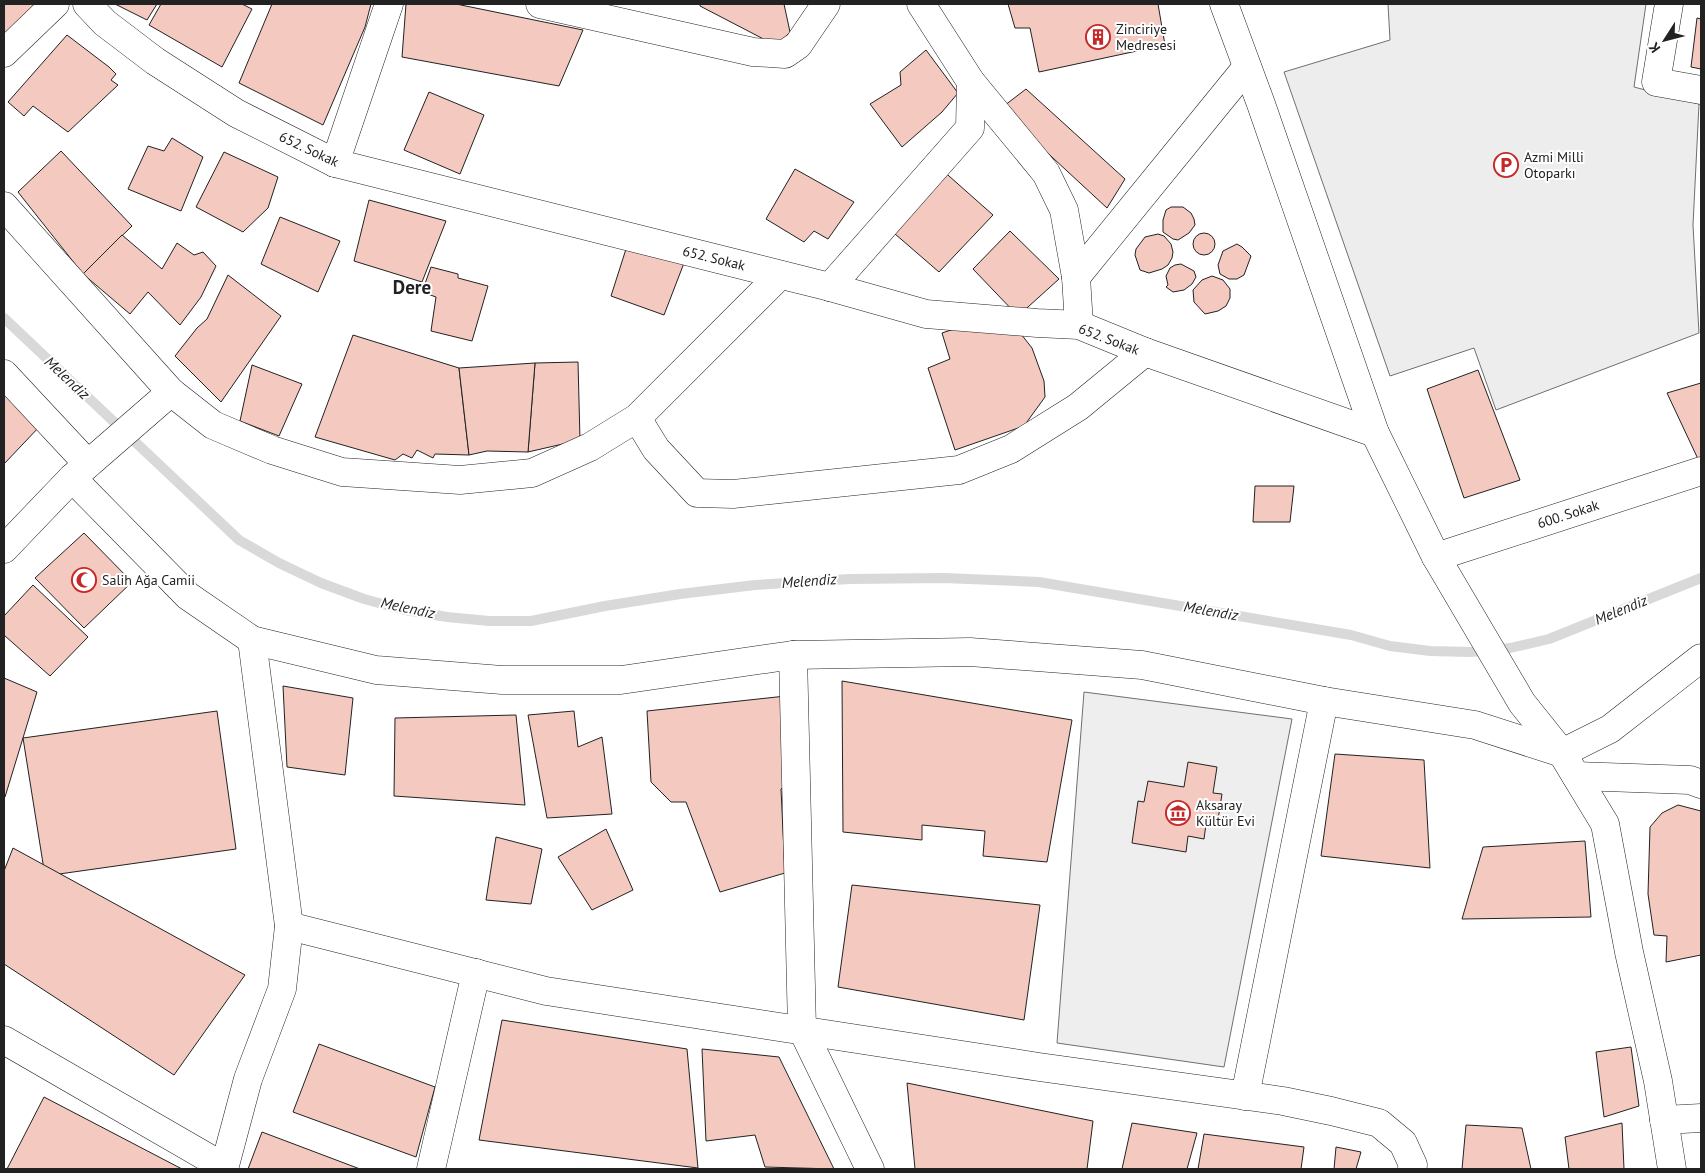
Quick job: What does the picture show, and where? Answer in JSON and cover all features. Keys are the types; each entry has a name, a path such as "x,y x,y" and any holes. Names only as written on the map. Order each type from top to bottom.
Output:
{"street":[{"path":"4,53 55,4"},
{"name":"652. Sokak","path":"86,4 105,23 163,66 236,113 335,163 830,287 926,314 1079,325 1145,352 1375,433"},
{"path":"335,163 389,4"},
{"path":"540,4 753,52 786,54 798,45 826,4"},
{"path":"921,4 971,82 1046,172 1064,210 1076,277 1079,325"},
{"path":"1224,4 1262,104 1375,433 1436,557 1522,703 1562,753 1605,824 1629,952 1658,1081 1672,1169"},
{"path":"1669,4 1656,82 1701,90"},
{"path":"1076,277 1247,67"},
{"path":"830,287 970,128 971,82"},
{"path":"4,206 171,392 213,425 272,450 342,472 460,480 532,473 590,447 637,418 780,275"},
{"path":"637,418 656,449 697,493 733,494 959,470 1012,449 1078,407 1145,352"},
{"path":"4,374 80,471 188,596 252,640 376,670 502,680 621,680 793,655 970,652 1142,665 1324,701 1475,725 1562,753 1610,729 1701,658"},
{"path":"4,550 80,471 171,392"},
{"name":"600. Sokak","path":"1436,557 1701,471"},
{"path":"4,1040 224,1168 248,1079 282,989 289,926 252,640"},
{"path":"793,655 802,1029 870,1169"},
{"path":"1244,1096 1324,701"},
{"path":"1576,776 1690,780 1701,784"},
{"path":"289,926 546,991 1039,1067 1244,1096 1332,1111 1379,1123 1403,1143 1413,1165 1412,1169"},
{"path":"431,1169 476,973"},
{"path":"1664,1120 1701,1118"}],"shaded area":[{"name":"Azmi Milli Otoparkı","path":"1388,4 1646,4 1634,87 1699,104 1693,225 1699,333 1496,410 1474,348 1390,376 1284,72 1390,40"},
{"path":"1084,692 1292,719 1224,1067 1057,1043"}],"building":[{"path":"4,4 37,4 4,35"},
{"path":"115,4 157,4 147,20"},
{"path":"161,4 242,4 252,9 222,67 149,25"},
{"path":"272,4 371,4 365,27 323,125 239,83"},
{"path":"406,4 456,4 583,30 559,86 402,57"},
{"path":"700,4 784,4 790,32 777,46 700,6"},
{"name":"Zinciriye Medresesi","path":"1008,4 1158,4 1165,45 1039,72 1030,28 1015,28"},
{"path":"1697,18 1701,19 1701,69 1691,67"},
{"path":"67,35 109,67 116,74 111,80 118,85 68,132 33,106 24,116 8,102"},
{"path":"926,50 958,93 942,112 902,147 870,104 901,85 900,72"},
{"path":"1026,89 1125,179 1107,208 1000,109"},
{"path":"429,92 484,115 460,174 404,150"},
{"path":"172,138 203,157 181,211 128,189 148,146 164,151"},
{"path":"61,151 132,226 83,274 18,192"},
{"path":"224,152 278,177 268,208 243,232 196,207"},
{"path":"940,168 993,215 939,272 887,227"},
{"path":"795,169 854,202 828,239 814,231 804,242 766,219"},
{"path":"369,200 446,221 422,282 354,261"},
{"path":"1171,207 1183,207 1191,213 1194,219 1195,225 1189,233 1178,240 1163,232 1163,220 1166,210"},
{"path":"280,217 340,241 318,292 261,264"},
{"path":"1010,231 1059,279 1018,316 973,269"},
{"path":"1204,233 1212,236 1215,244 1212,252 1204,255 1196,252 1193,244 1196,236"},
{"path":"1158,234 1164,236 1171,244 1172,258 1168,265 1162,269 1149,273 1140,270 1135,255 1136,249 1145,237"},
{"path":"122,235 162,269 177,243 194,255 203,252 216,266 201,297 180,325 148,292 130,314 83,274"},
{"path":"1237,244 1251,256 1244,275 1237,279 1229,279 1220,274 1218,265 1223,251"},
{"path":"626,249 684,263 664,315 611,296"},
{"path":"1181,264 1194,271 1196,277 1192,284 1184,290 1173,292 1166,287 1168,285 1166,276 1170,268"},
{"path":"431,267 458,274 458,278 488,286 472,341 431,331 436,297 422,292"},
{"path":"228,275 281,316 221,402 175,356 197,328 207,319"},
{"path":"1212,276 1223,280 1230,289 1230,298 1226,306 1218,311 1205,314 1194,302 1193,290 1202,280"},
{"path":"954,329 1021,334 1032,348 1044,381 1045,397 1024,426 955,450 928,368 950,359 942,333"},
{"path":"353,335 459,368 469,455 435,454 433,458 417,450 412,458 403,454 395,460 315,437"},
{"path":"578,362 580,440 528,452 535,363"},
{"path":"535,363 528,452 487,451 469,455 459,368"},
{"path":"252,365 302,384 279,436 240,421"},
{"path":"1478,370 1520,480 1464,498 1427,389"},
{"path":"1701,383 1701,458 1698,459 1667,393"},
{"path":"4,392 41,425 4,464"},
{"path":"1255,486 1294,486 1290,522 1253,522"},
{"name":"Salih Ağa Camii","path":"84,533 132,582 84,628 35,578"},
{"path":"33,585 88,637 50,676 4,635 4,616"},
{"path":"4,678 37,692 5,797 4,797"},
{"path":"842,681 1072,720 1047,862 983,856 985,831 922,825 922,840 843,832"},
{"path":"283,686 353,698 345,775 287,767"},
{"path":"786,696 786,785 781,789 785,873 720,892 686,802 671,802 651,782 647,711"},
{"path":"217,711 236,849 45,876 23,738"},
{"path":"574,711 578,747 602,737 612,814 547,818 528,715"},
{"path":"516,715 525,805 394,796 395,718"},
{"path":"1335,754 1424,760 1430,868 1321,856"},
{"name":"Aksaray Kültür Evi","path":"1188,762 1217,767 1213,793 1222,794 1217,826 1206,824 1204,839 1188,836 1186,852 1132,843 1138,801 1144,802 1148,781 1184,787"},
{"path":"1678,805 1701,811 1701,955 1666,962 1667,936 1654,935 1648,894 1650,827 1662,813"},
{"path":"606,829 633,890 592,910 558,857"},
{"path":"496,837 542,849 531,904 486,900"},
{"path":"1585,841 1591,917 1462,919 1483,847"},
{"path":"13,848 245,975 174,1075 4,964 4,871"},
{"path":"852,885 1040,905 1024,1020 838,987"},
{"path":"502,1020 687,1049 698,1168 479,1140"},
{"path":"319,1044 435,1087 416,1157 293,1112"},
{"path":"1631,1047 1639,1106 1604,1117 1596,1052"},
{"path":"702,1049 779,1057 834,1169 765,1167 755,1135 706,1141"},
{"path":"907,1083 1093,1121 1087,1169 915,1169"},
{"path":"44,1097 182,1169 7,1169"},
{"path":"1132,1123 1197,1133 1187,1169 1122,1169"},
{"path":"1622,1123 1624,1169 1569,1169 1565,1137"},
{"path":"1466,1125 1522,1128 1531,1169 1462,1169"},
{"path":"262,1132 360,1169 248,1169"},
{"path":"1204,1134 1304,1147 1301,1169 1198,1169"},
{"path":"1336,1147 1361,1152 1356,1169 1334,1169"}],"waterway":[{"name":"Melendiz","path":"4,318 239,540 279,563 321,583 364,599 405,610 447,617 489,621 531,621 605,606 755,585 850,579 944,578 1039,582 1351,635 1390,646 1430,651 1471,652 1510,648 1549,639 1701,578"}],"place":[{"name":"Zinciriye Medresesi","path":"1098,37"},
{"name":"Azmi Milli Otoparkı","path":"1506,165"},
{"name":"Salih Ağa Camii","path":"84,580"},
{"name":"Aksaray Kültür Evi","path":"1178,813"}],"district":[{"name":"Dere","path":"412,287"}]}
